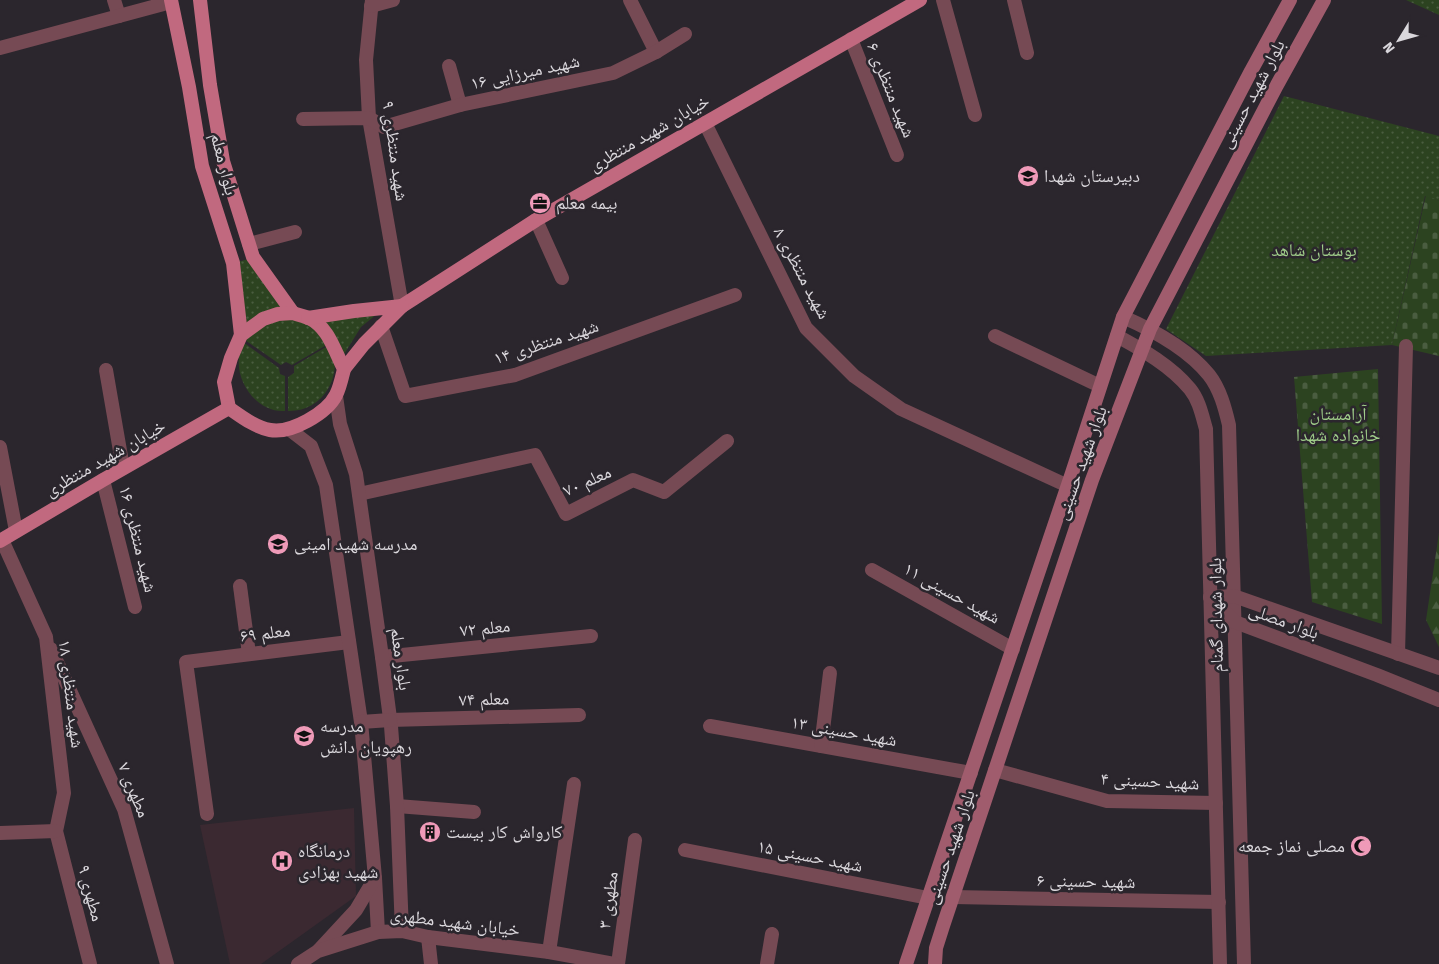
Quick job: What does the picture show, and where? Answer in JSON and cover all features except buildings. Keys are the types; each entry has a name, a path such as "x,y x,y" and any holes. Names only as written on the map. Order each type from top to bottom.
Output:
{"main road":[{"name":"بلوار معلم","path":"200,0 210,85 223,161 253,257 293,313"},
{"name":"خیابان شهید منتظری","path":"344,368 364,344 402,306 536,220 920,0"},
{"name":"بلوار شهید حسینی","path":"906,964 1068,486 1123,317 1290,0"},
{"name":"بلوار شهید حسینی","path":"935,964 936,948 952,897 1092,480 1150,329 1277,85 1324,0"},
{"name":"بلوار معلم","path":"171,1 189,88 202,166 233,264 241,335"},
{"path":"308,318 402,306"},
{"path":"293,313 308,318 321,326 331,339 336,354 344,368 336,396 315,417 289,429 271,431 249,422 229,408 224,382 231,358 241,335 263,319 278,314 293,313"},
{"name":"خیابان شهید منتظری","path":"1,540 229,408"},
{"path":"914,941 925,950 936,948"}],"street":[{"path":"114,0 119,16"},
{"path":"371,3 393,0"},
{"path":"630,0 656,52"},
{"path":"943,0 975,115"},
{"path":"1014,0 1027,53"},
{"path":"0,48 171,1"},
{"name":"شهید منتظری ۹","path":"371,3 366,60 369,118 402,306"},
{"name":"شهید میرزایی ۱۶","path":"303,119 369,118 384,127 460,105 613,73 656,52 684,34"},
{"name":"شهید منتظری ۶","path":"851,39 897,155"},
{"path":"449,66 460,105"},
{"name":"شهید منتظری ۸","path":"705,123 806,328 854,376 901,409 1068,486"},
{"path":"536,220 562,278"},
{"path":"249,244 295,232"},
{"name":"شهید منتظری ۱۴","path":"381,326 404,396 515,375 735,295"},
{"name":"بلوار شهدای گمنام","path":"1123,317 1150,329 1192,358 1210,376 1223,402 1230,425 1244,964"},
{"path":"995,336 1100,386"},
{"name":"بلوار شهدای گمنام","path":"1117,336 1143,350 1175,374 1191,390 1201,410 1206,429 1220,964"},
{"path":"1398,654 1406,346"},
{"path":"106,370 123,468"},
{"name":"بلوار معلم","path":"336,396 340,424 356,474 390,720 397,806 402,931"},
{"path":"289,429 311,446 326,485 361,722 378,932"},
{"name":"معلم ۷۰","path":"359,494 535,455 566,514 633,480 664,492 727,441"},
{"path":"0,447 16,531"},
{"name":"شهید منتظری ۱۶","path":"103,480 135,607"},
{"name":"شهید منتظری ۱۸","path":"1,540 46,637 64,793 56,831"},
{"name":"شهید حسینی ۱۱","path":"872,570 1013,649"},
{"path":"240,586 249,654"},
{"name":"بلوار مصلی","path":"1210,597 1234,596 1439,668"},
{"name":"بلوار مصلی","path":"1210,597 1234,622 1439,700"},
{"name":"معلم ۷۲","path":"382,657 591,636"},
{"name":"مطهری ۷","path":"46,637 124,809 167,964"},
{"name":"معلم ۶۹","path":"207,814 186,662 349,642"},
{"path":"821,746 830,673"},
{"name":"معلم ۷۴","path":"361,722 579,715"},
{"name":"شهید حسینی ۱۳","path":"710,726 971,773"},
{"name":"شهید حسینی ۴","path":"995,770 1107,801 1216,802"},
{"path":"549,952 574,784"},
{"path":"397,806 474,812"},
{"path":"0,833 56,831"},
{"name":"مطهری ۹","path":"56,831 90,964"},
{"name":"مطهری ۳","path":"618,964 635,840"},
{"name":"شهید حسینی ۱۵","path":"685,850 928,898"},
{"path":"318,951 356,910 375,878"},
{"name":"شهید حسینی ۶","path":"952,897 1219,902"},
{"name":"خیابان شهید مطهری","path":"298,964 318,951 378,932 402,931 428,937 549,952 614,964"},
{"path":"766,964 772,934"},
{"path":"428,937 431,964"}],"shaded area":[{"name":"درمانگاه شهید بهزادی","path":"354,808 356,896 261,964 230,964 200,825"}],"green space":[{"path":"1406,0 1439,0 1439,15"},
{"name":"بوستان شاهد","path":"1284,96 1439,136 1439,201 1425,196 1392,345 1206,356 1166,329"},
{"path":"1426,195 1439,201 1439,356 1392,345"},
{"path":"252,258 291,312 278,313 243,338 234,263"},
{"path":"393,301 361,327 338,364 313,319"},
{"path":"309,319 330,343 292,365 286,362 281,365 245,340 264,320"},
{"path":"243,342 279,368 280,374 285,376 285,411 266,407 258,402 245,386 239,368 239,354"},
{"path":"331,344 335,368 328,390 311,405 300,410 288,411 288,377 294,373 294,366"},
{"name":"آرامستان خانواده شهدا","path":"1378,369 1382,624 1312,602 1294,377"},
{"path":"1439,533 1439,647 1426,620"}],"place":[{"name":"دبیرستان شهدا","path":"1028,176"},
{"name":"بیمه معلم","path":"540,203"},
{"name":"مدرسه شهید امینی","path":"278,544"},
{"name":"مدرسه رهپویان دانش","path":"304,736"},
{"name":"کارواش کار بیست","path":"430,832"},
{"name":"مصلی نماز جمعه","path":"1361,846"},
{"name":"درمانگاه شهید بهزادی","path":"282,861"}]}
